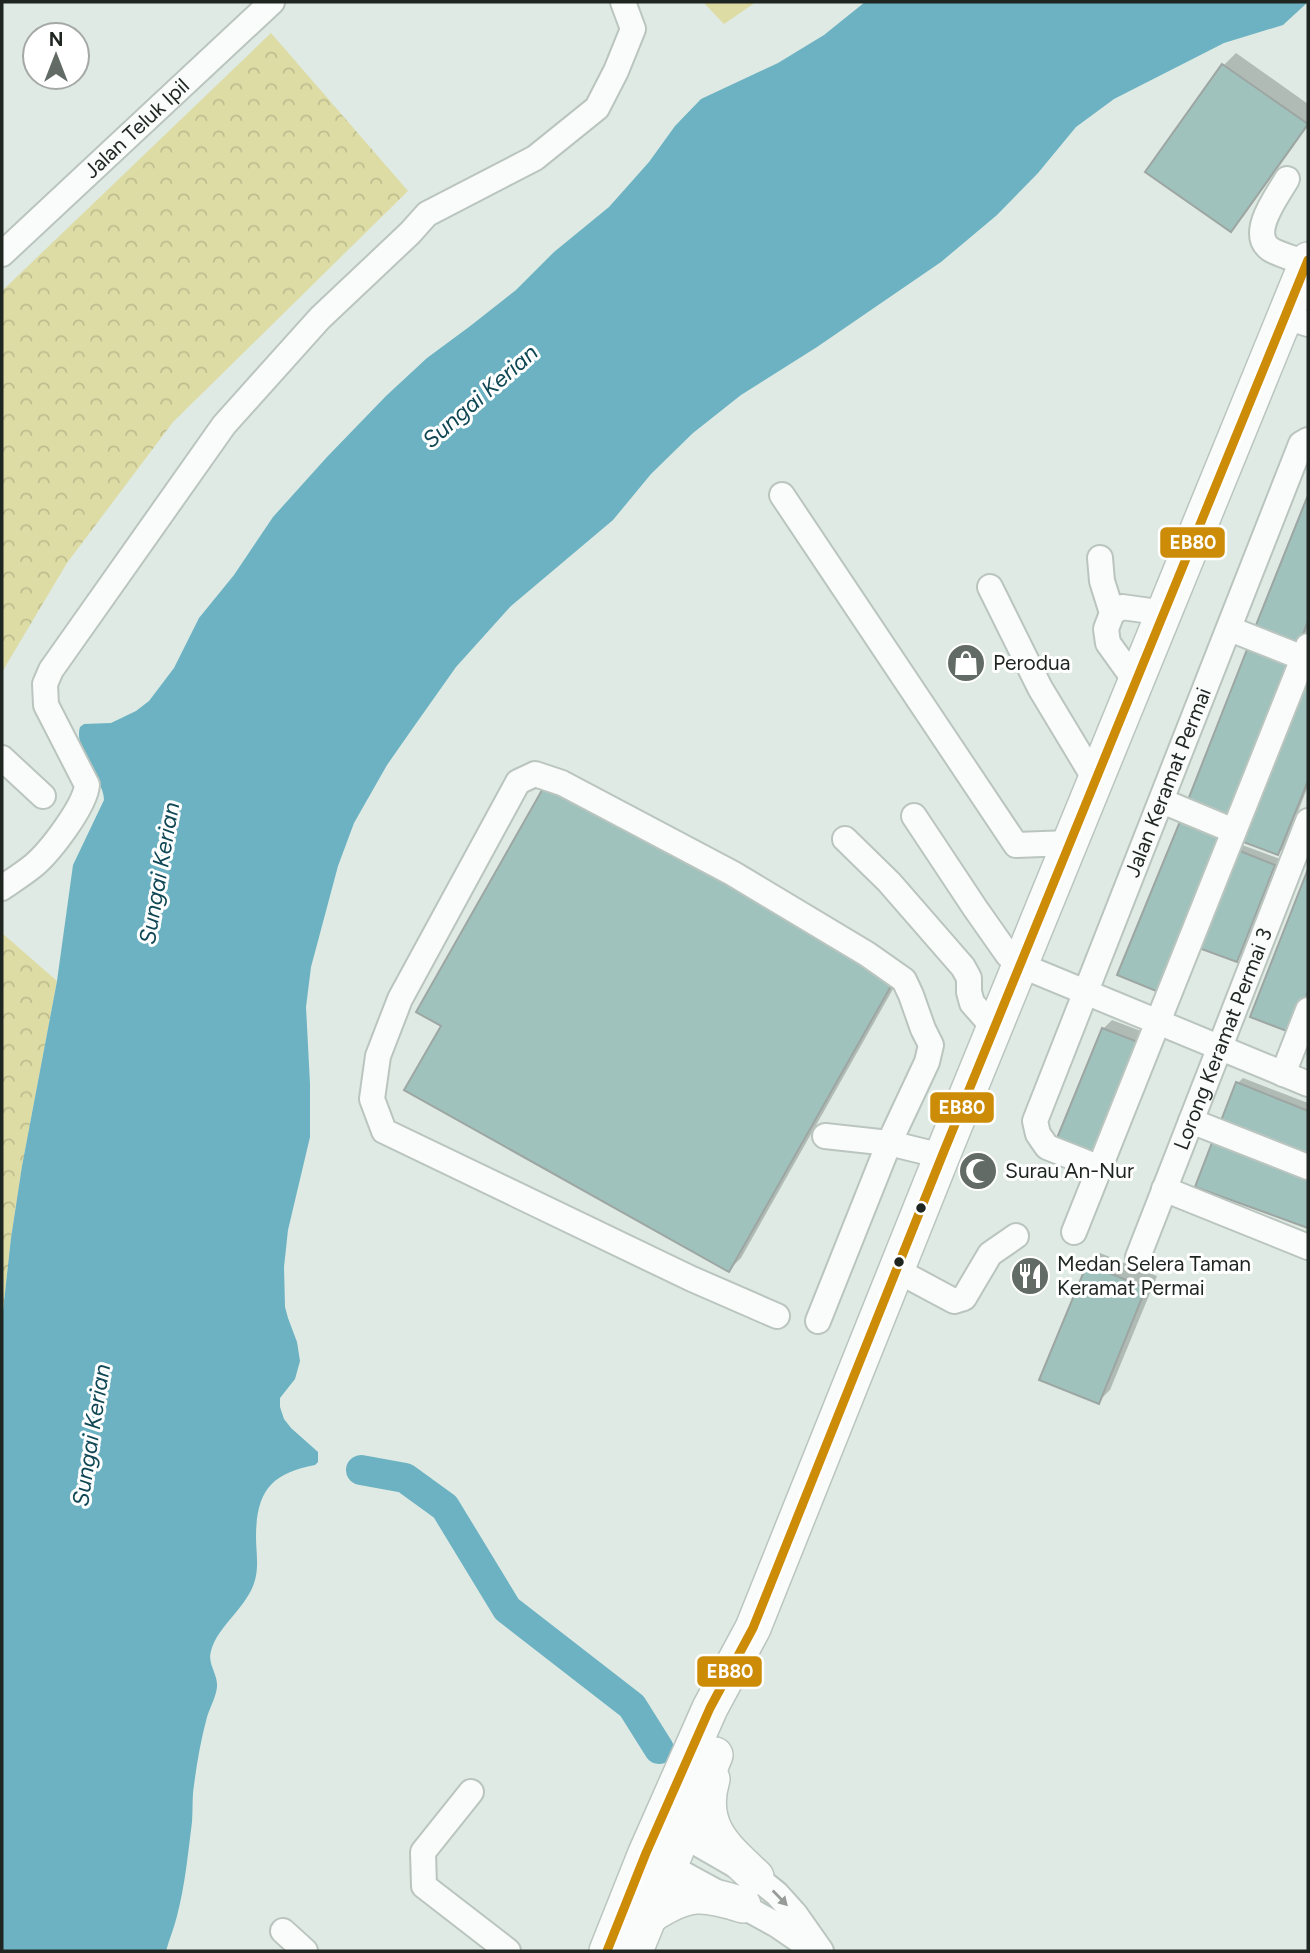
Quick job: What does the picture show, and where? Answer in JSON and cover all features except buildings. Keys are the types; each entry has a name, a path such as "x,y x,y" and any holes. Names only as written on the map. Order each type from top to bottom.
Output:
{"highway":[{"path":"651,1915 686,1897 703,1895 722,1898 749,1891 716,1837 708,1804 709,1788 754,1628 942,1156 1136,682 1297,321 1308,262"},
{"path":"635,1951 651,1915 664,1844 710,1708 754,1628"},
{"path":"607,1951 731,1715"}],"street":[{"name":"Jalan Teluk Ipil","path":"2,254 272,2"},
{"path":"2,888 35,864 65,829 86,793 87,785 46,705 45,684 51,670 224,425 320,318 427,214 535,158 597,108 633,29 623,2"},
{"path":"1287,179 1262,224 1263,240 1270,248 1308,262"},
{"name":"Jalan Keramat Permai","path":"1100,1168 1047,1146 1038,1134 1035,1121 1305,442"},
{"path":"782,495 1016,845 1070,843"},
{"path":"1100,558 1102,581 1112,613 1106,629 1108,643 1136,682"},
{"path":"990,587 1041,688 1096,781"},
{"path":"1112,613 1122,607 1165,613"},
{"path":"1074,1232 1306,652 1230,629"},
{"path":"2,758 43,796"},
{"path":"777,1316 692,1279 384,1131 372,1099 378,1056 400,999 518,782 535,774 562,783 618,811 732,873 867,954 904,980 932,1045 927,1062 889,1143 818,1321"},
{"path":"1162,801 1234,831"},
{"path":"914,816 1008,955 1020,965 1308,1084"},
{"name":"Lorong Keramat Permai 3","path":"1138,1257 1308,821"},
{"path":"845,839 889,882 963,967 969,978 972,1003 994,1028"},
{"path":"1283,1074 1308,1010"},
{"path":"1191,1121 1308,1167"},
{"path":"825,1136 889,1143 942,1156"},
{"path":"1164,1189 1308,1247"},
{"path":"896,1270 954,1301 959,1300 964,1298 990,1254 1016,1236"},
{"path":"471,1792 423,1853 424,1886 508,1951"},
{"path":"664,1844 749,1891 777,1925 816,1951"},
{"path":"664,1844 749,1891 777,1894 821,1951"},
{"path":"283,1931 305,1951"}],"green space":[{"path":"703,2 756,2 724,24"},
{"path":"271,33 408,191 173,422 67,563 2,672 2,291"},
{"path":"2,933 57,981 22,1166 2,1320"}],"water":[{"name":"Sungai Kerian","path":"865,2 1308,2 1283,25 1224,43 1114,99 1076,127 1038,173 997,215 941,262 817,347 741,395 693,433 651,474 613,520 511,606 456,667 387,765 354,823 338,866 311,967 306,1007 310,1137 288,1230 284,1267 285,1307 297,1342 300,1361 295,1379 280,1398 280,1407 291,1428 318,1452 318,1462 277,1479 263,1497 257,1521 255,1580 246,1599 220,1633 211,1651 210,1660 217,1687 199,1751 184,1881 166,1951 2,1951 2,1320 22,1166 57,981 73,865 104,800 103,792 81,745 80,727 84,724 111,723 136,711 149,701 174,668 199,618 234,575 273,517 327,457 427,358 516,290 554,252 609,207 649,162 675,126 701,99 778,63 824,35"}],"waterway":[{"path":"361,1470 405,1478 445,1507 507,1609 632,1706 659,1749"}],"transit line":[{"name":"EB80","path":"607,1951 646,1853 710,1708 753,1628 942,1156 1308,260"}],"place":[{"name":"Perodua","path":"966,663"},
{"name":"Surau An-Nur","path":"978,1171"},
{"name":"Medan Selera Taman Keramat Permai","path":"1030,1276"}]}
